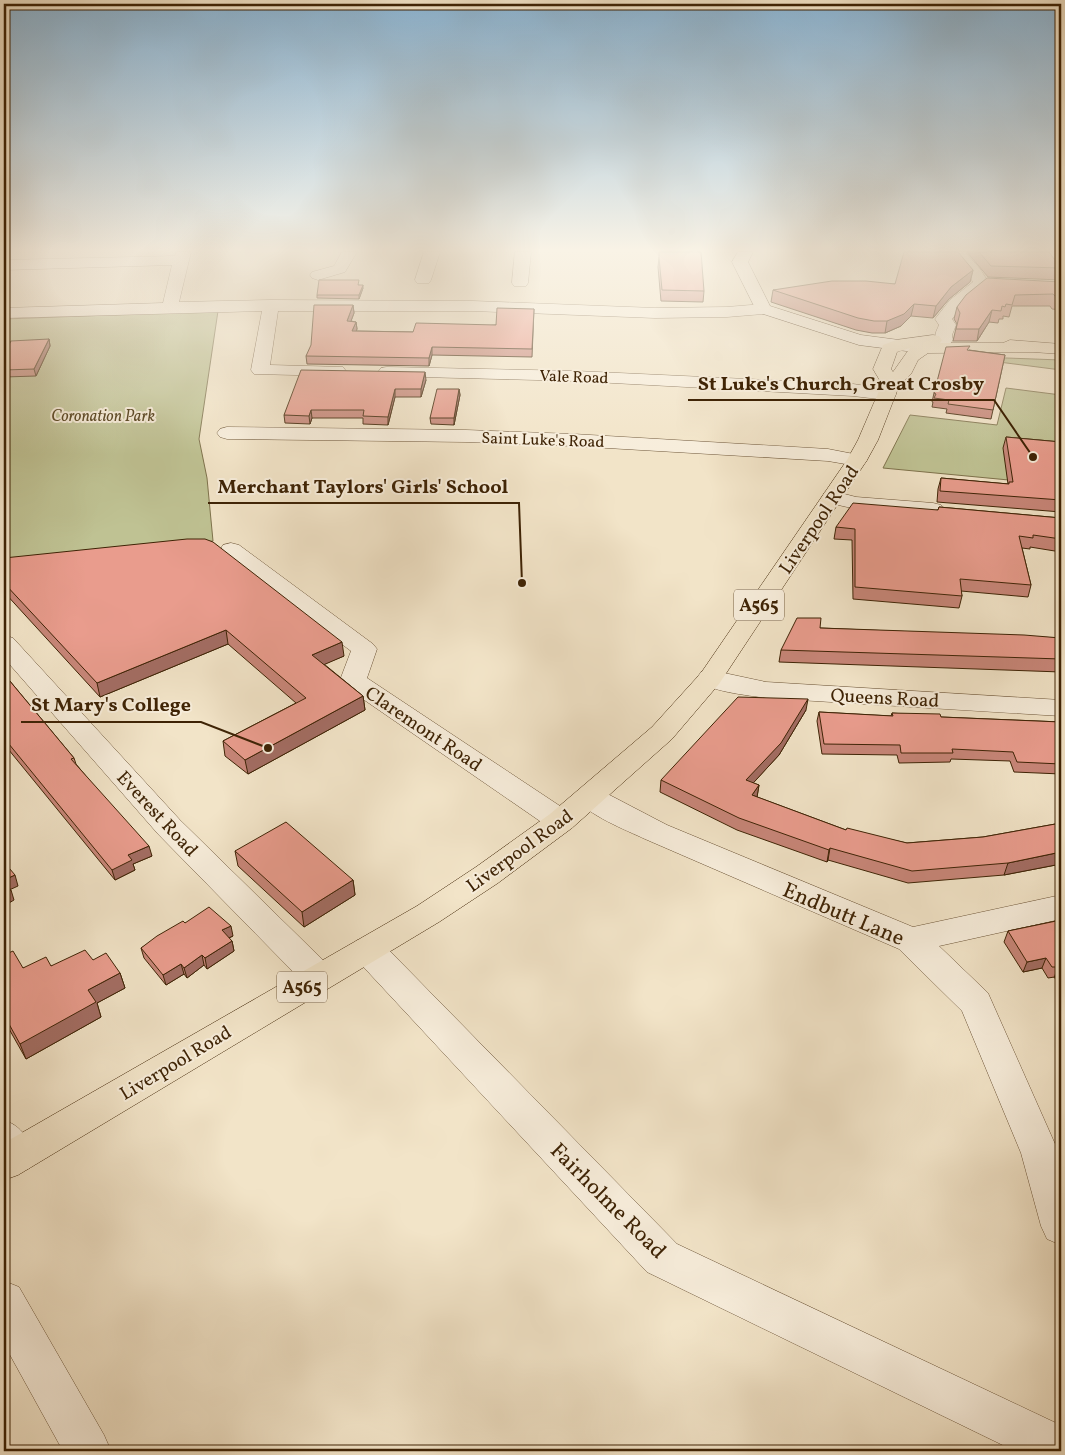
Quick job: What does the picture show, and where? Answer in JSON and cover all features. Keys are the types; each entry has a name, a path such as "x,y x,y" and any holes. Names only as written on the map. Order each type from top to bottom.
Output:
{"highway":[{"path":"896,345 914,341 944,340 1028,348"},
{"name":"Liverpool Road","path":"8,1152 368,950 428,914 479,880 560,821 652,742 710,678 858,460 887,382 889,349 896,345"},
{"path":"926,348 1061,349"},
{"name":"Liverpool Road","path":"887,382 905,370 910,358 916,352 926,348"}],"street":[{"name":"Vale Road","path":"268,320 260,370 576,376 853,390 887,382"},
{"path":"799,320 828,332 859,340 926,348"},
{"path":"944,320 948,326 943,334 944,340"},
{"path":"828,332 858,350 887,382"},
{"name":"Saint Luke's Road","path":"227,433 335,427 828,455 858,460"},
{"path":"833,497 856,502 951,512"},
{"name":"Claremont Road","path":"230,550 364,648 353,680 560,821"},
{"name":"Everest Road","path":"4,643 169,827 319,977"},
{"name":"Queens Road","path":"710,678 766,690 1061,708"},
{"name":"Endbutt Lane","path":"590,797 656,832 911,940 976,1004 1050,1154 1061,1226"},
{"path":"911,940 1061,906"},
{"name":"Fairholme Road","path":"368,950 662,1258 1040,1439"},
{"path":"4,1302 88,1451"}],"green space":[{"name":"Coronation Park","path":"4,320 217,320 199,439 207,478 213,541 4,564"},
{"path":"952,356 1061,360 1061,370"},
{"path":"1006,388 1061,395 1061,485 883,468 910,415 997,425"}],"building":[{"path":"313,320 347,320 356,322 352,331 413,332 416,323 496,325 496,320 533,320 532,349 432,347 429,358 306,356 311,345"},
{"path":"868,320 890,320 887,321"},
{"path":"958,320 985,320 979,329 956,329"},
{"path":"49,339 34,369 4,370 4,354 11,341"},
{"path":"970,346 967,350 1005,355 993,410 948,404 949,400 934,398 946,347"},
{"path":"301,370 425,372 421,389 395,389 388,417 363,416 364,410 311,410 309,416 284,415"},
{"path":"437,389 459,389 454,418 430,418"},
{"path":"1006,437 1061,442 1061,500 940,491 941,478 1009,484 1009,482 1013,482"},
{"path":"853,503 938,510 939,507 1061,518 1061,539 1033,535 1033,538 1019,536 1031,585 960,579 962,596 855,587 855,529 836,527"},
{"path":"187,539 205,539 213,542 342,642 312,655 363,696 245,760 223,741 306,698 226,630 97,683 4,583 4,558"},
{"path":"797,618 821,618 820,628 1061,638 1061,659 781,650"},
{"path":"4,674 74,758 71,759 149,846 128,855 132,860 112,870 4,738"},
{"path":"738,697 808,699 781,743 746,780 759,785 752,795 846,830 847,828 907,843 983,837 1061,823 1061,852 1008,863 912,871 830,848 829,850 739,818 661,780"},
{"path":"819,712 893,716 892,713 940,714 941,717 1061,722 1061,764 1017,762 1013,752 952,749 953,753 901,753 900,745 824,744"},
{"path":"286,822 353,880 302,912 235,851"},
{"path":"4,862 15,875 4,880"},
{"path":"4,881 11,890 4,894"},
{"path":"209,907 231,926 222,930 232,941 205,958 202,955 184,968 181,964 163,975 141,948 157,936 183,921 185,923"},
{"path":"1061,920 1061,967 1052,967 1046,958 1027,962 1008,931"},
{"path":"85,950 93,960 106,953 120,973 88,990 96,1002 20,1044 4,1015 4,955 13,951 23,968 46,957 51,966"}],"place":[{"name":"St Luke's Church, Great Crosby","path":"1033,457"},
{"name":"Merchant Taylors' Girls' School","path":"522,583"},
{"name":"St Mary's College","path":"268,748"}]}
